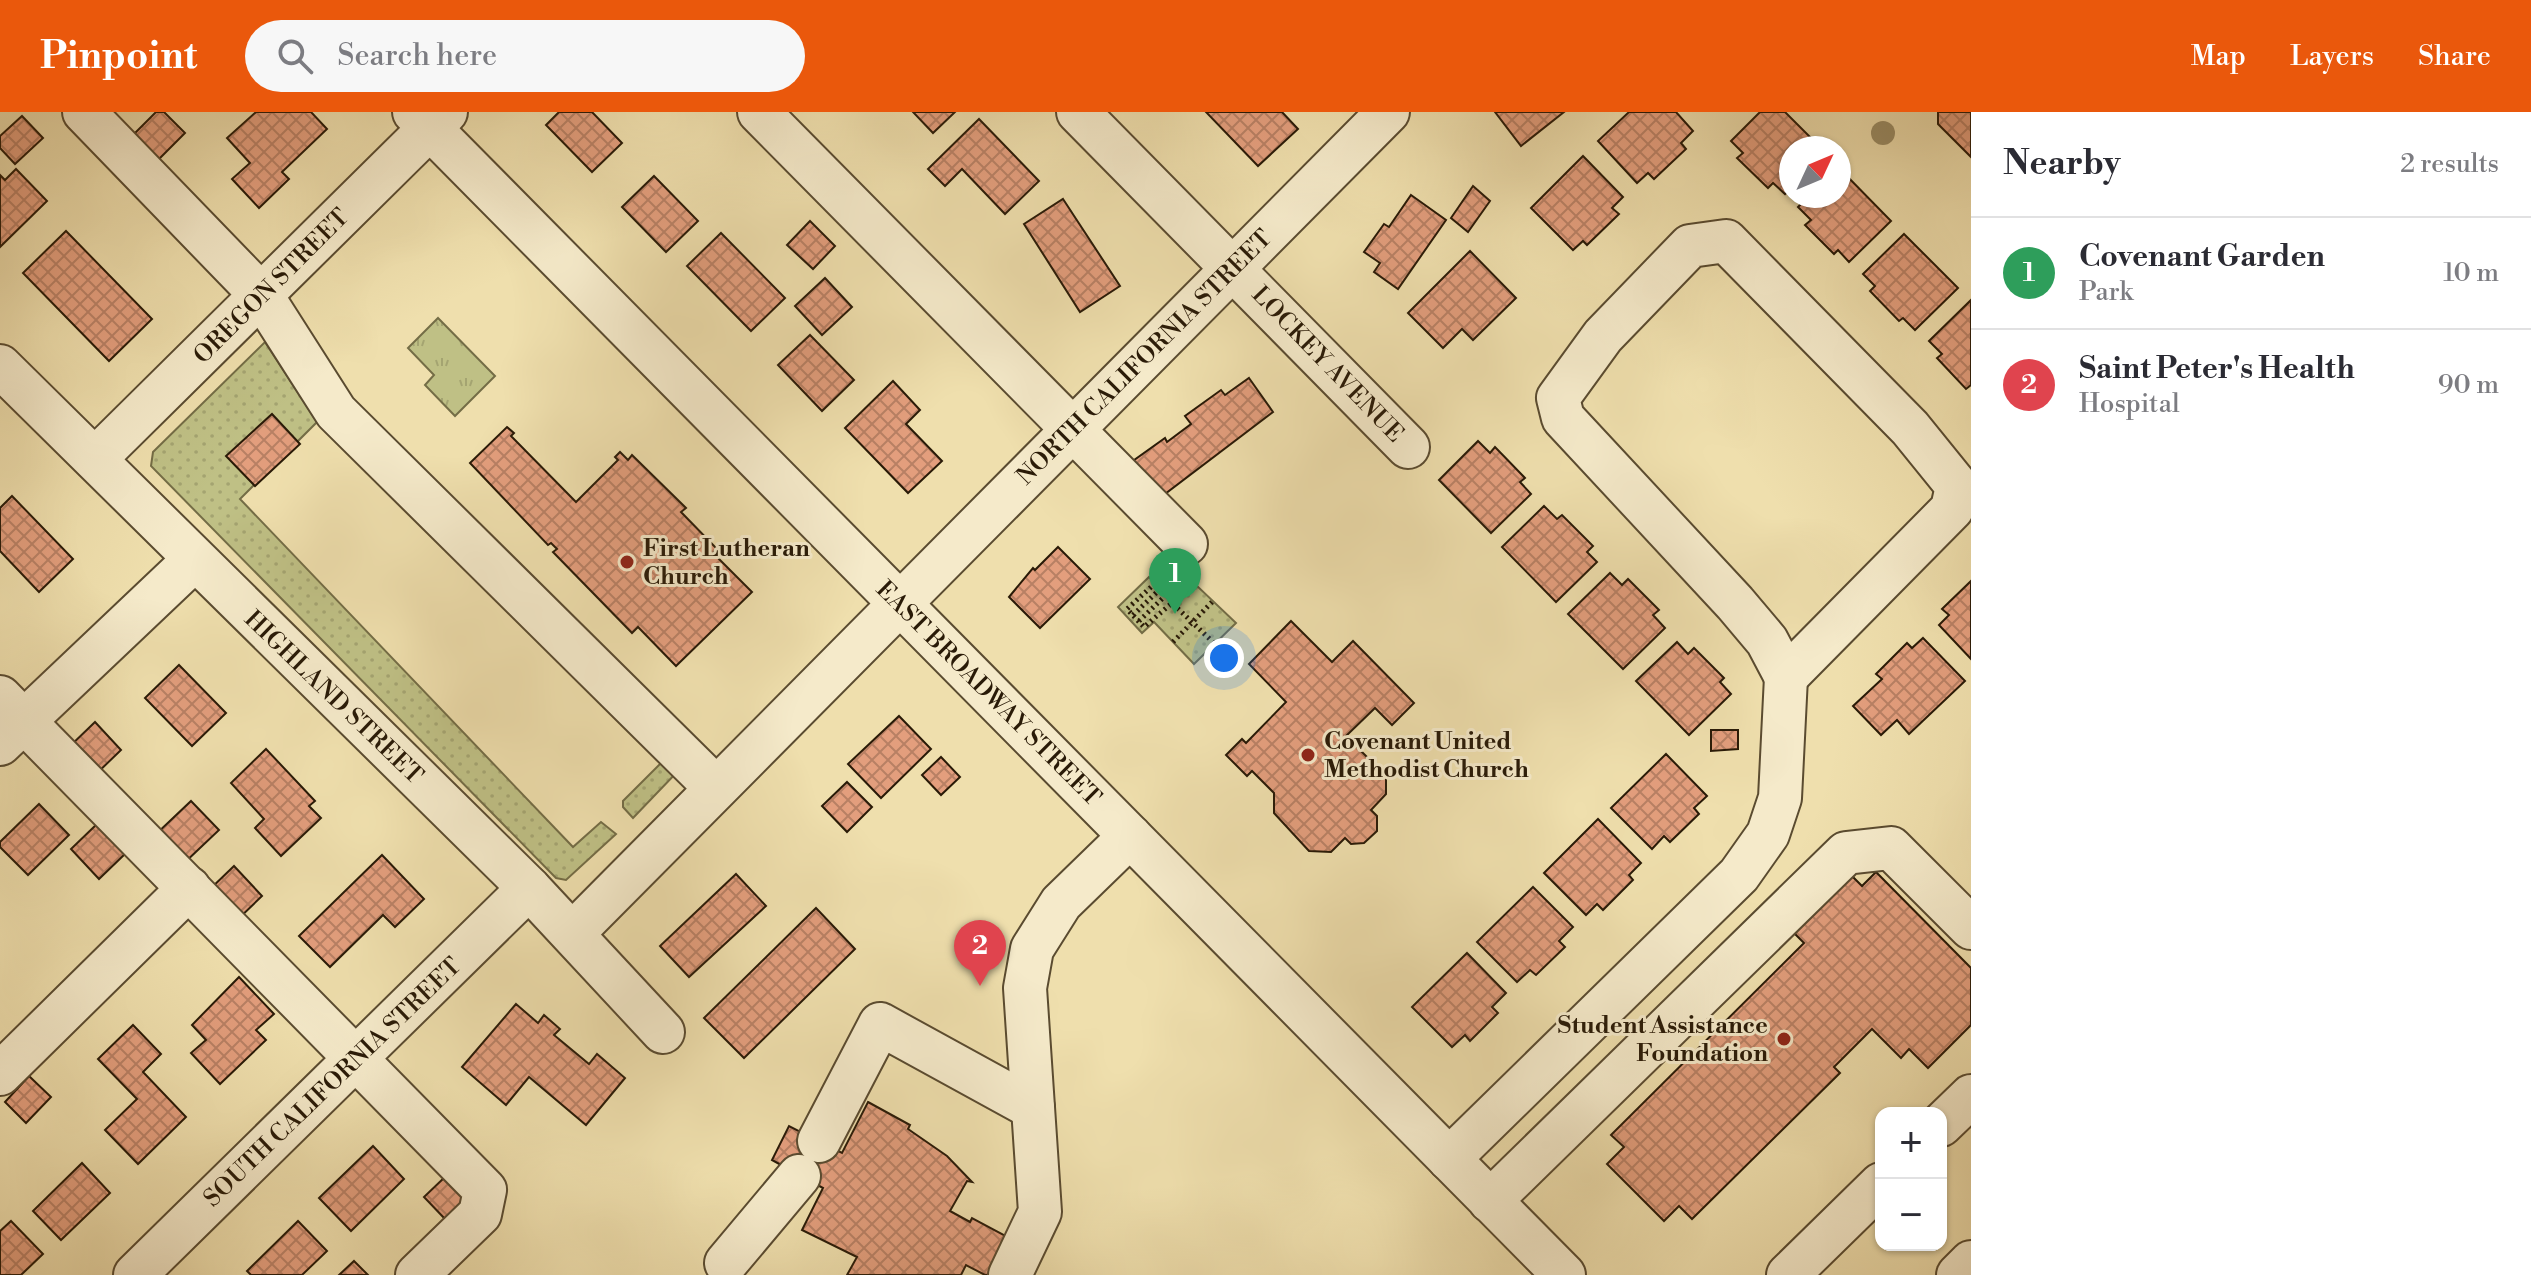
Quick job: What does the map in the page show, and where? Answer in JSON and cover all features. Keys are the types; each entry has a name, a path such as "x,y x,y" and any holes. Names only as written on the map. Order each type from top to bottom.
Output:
{"street":[{"path":"84,112 262,296 336,412 716,788"},
{"path":"759,112 1186,544"},
{"name":"LOCKEY AVENUE","path":"1078,112 1408,447"},
{"name":"NORTH CALIFORNIA STREET","path":"900,603 1388,112"},
{"name":"OREGON STREET","path":"95,459 262,296 430,117"},
{"name":"EAST BROADWAY STREET","path":"430,117 900,603 1564,1275"},
{"path":"1449,1159 1739,875 1768,834 1780,798 1786,677 1767,641 1563,418 1558,398 1603,336 1690,246 1726,241 1910,428 1957,486 1952,509 1786,677"},
{"name":"HIGHLAND STREET","path":"0,366 529,888 663,1032"},
{"path":"194,560 8,721 189,888 485,1190 480,1214 417,1275"},
{"path":"573,933 900,603"},
{"path":"1010,1275 1040,1212 1025,988 1032,949 1061,903 1130,836"},
{"path":"1490,1201 1846,853 1891,848 1971,928"},
{"path":"0,1074 189,888"},
{"name":"SOUTH CALIFORNIA STREET","path":"135,1275 529,888"},
{"path":"726,1263 809,1158 880,1024 1033,1108"},
{"path":"1947,1119 1971,1096"},
{"path":"1788,1275 1875,1190"},
{"path":"1958,1275 1971,1262"}],"path":[{"path":"1151,587 1127,609 1144,627 1172,603 1215,644"},
{"path":"1133,615 1157,592"},
{"path":"1139,621 1163,598"},
{"path":"1173,642 1213,601"}],"green space":[{"path":"438,318 495,376 455,416 425,385 434,375 408,348"},
{"path":"265,342 317,422 240,499 573,847 601,822 616,834 566,880 556,878 151,466 153,452"},
{"path":"1149,577 1173,602 1194,583 1236,623 1194,664 1154,622 1142,633 1118,607"},
{"path":"662,762 679,770 633,818 623,807 623,801"}],"building":[{"path":"156,112 164,112 185,133 158,160 133,135"},
{"path":"256,112 311,112 327,129 282,172 289,179 259,208 232,179 250,163 227,138"},
{"path":"559,112 592,112 622,143 592,172 546,125"},
{"path":"913,112 955,112 933,133"},
{"path":"1206,112 1282,112 1298,129 1258,166"},
{"path":"1495,112 1564,112 1521,146"},
{"path":"1629,112 1676,112 1693,131 1681,143 1686,149 1654,179 1648,173 1637,183 1598,141"},
{"path":"1760,112 1785,112 1809,136 1779,136 1779,188 1773,183 1768,188 1737,158 1743,153 1731,141"},
{"path":"1938,112 1971,112 1971,157 1938,124"},
{"path":"22,116 43,138 15,164 0,148 0,136"},
{"path":"979,119 1039,181 1005,214 962,169 945,186 928,169"},
{"path":"1583,156 1623,197 1612,208 1619,214 1587,245 1583,241 1573,250 1531,208"},
{"path":"16,169 47,201 0,247 0,175 5,180"},
{"path":"654,176 698,221 666,252 622,207"},
{"path":"1851,180 1891,221 1849,262 1838,250 1834,254 1805,225 1811,220 1799,208 1851,208"},
{"path":"1473,186 1490,201 1468,232 1451,218"},
{"path":"1411,195 1446,220 1398,289 1374,272 1380,263 1364,252 1384,224 1389,227"},
{"path":"1063,199 1120,286 1080,312 1024,224"},
{"path":"810,221 835,246 813,269 787,245"},
{"path":"66,231 152,319 109,361 23,273"},
{"path":"721,233 785,298 751,331 687,266"},
{"path":"1904,234 1958,288 1915,330 1903,318 1899,321 1870,291 1875,286 1863,274"},
{"path":"1470,251 1516,298 1473,340 1462,329 1443,348 1408,313"},
{"path":"825,278 852,307 822,335 795,306"},
{"path":"1971,300 1971,385 1966,389 1937,358 1942,354 1929,341"},
{"path":"810,335 854,380 822,411 778,365"},
{"path":"1249,378 1273,412 1157,500 1130,463 1191,424 1185,416 1221,390 1225,395"},
{"path":"893,381 920,410 906,424 942,461 908,493 845,428"},
{"path":"272,414 300,444 255,486 226,456"},
{"path":"507,427 514,433 511,436 576,502 618,460 615,457 620,452 628,460 632,455 686,508 681,512 717,549 713,553 752,592 676,666 638,627 632,633 553,552 557,549 551,543 548,545 470,463"},
{"path":"1478,441 1490,453 1495,447 1525,478 1520,482 1531,494 1491,533 1439,480"},
{"path":"12,496 73,559 39,592 0,551 0,508"},
{"path":"1544,506 1557,519 1562,515 1593,546 1587,552 1597,562 1556,602 1502,547"},
{"path":"1058,547 1090,579 1040,628 1009,597 1033,568 1035,570"},
{"path":"1171,558 1178,566 1165,578 1158,570"},
{"path":"1180,568 1188,577 1172,592 1163,584"},
{"path":"1610,573 1622,585 1628,579 1659,610 1653,615 1665,628 1623,669 1568,614"},
{"path":"1971,581 1971,659 1939,625 1949,615 1942,609"},
{"path":"1291,621 1332,662 1353,641 1414,703 1392,725 1375,708 1346,736 1386,776 1386,794 1371,810 1377,816 1377,831 1364,843 1351,844 1345,838 1331,852 1309,851 1274,813 1274,793 1252,771 1247,776 1226,755 1242,739 1246,743 1286,702 1249,664"},
{"path":"1923,638 1965,681 1909,734 1897,720 1881,735 1853,706 1882,679 1876,674 1907,643 1912,648"},
{"path":"1677,642 1688,654 1694,648 1724,678 1720,682 1731,694 1689,735 1636,681"},
{"path":"179,665 226,713 192,746 145,698"},
{"path":"899,716 931,749 881,798 848,764"},
{"path":"95,722 121,750 93,777 67,749"},
{"path":"1711,730 1738,730 1738,749 1711,751"},
{"path":"266,749 315,801 309,806 321,818 281,856 255,828 264,819 231,783"},
{"path":"1666,754 1707,796 1694,808 1699,814 1670,842 1664,836 1652,849 1611,808"},
{"path":"941,757 960,777 941,795 922,775"},
{"path":"847,782 872,807 847,832 822,806"},
{"path":"191,801 219,830 182,865 154,836"},
{"path":"39,804 69,835 28,875 0,847 0,842"},
{"path":"1598,819 1641,863 1629,875 1633,880 1603,910 1597,904 1586,915 1544,873"},
{"path":"97,824 126,853 99,879 71,849"},
{"path":"382,855 424,899 395,927 383,915 330,967 299,936"},
{"path":"234,866 262,896 235,922 207,892"},
{"name":"Student Assistance Foundation","path":"1848,872 1862,886 1876,872 1971,968 1971,1025 1928,1068 1909,1049 1901,1058 1872,1029 1834,1067 1840,1073 1692,1219 1679,1206 1664,1221 1607,1164 1624,1147 1611,1135 1804,943 1790,929"},
{"path":"736,874 766,906 689,977 660,946"},
{"path":"1533,887 1573,927 1559,941 1565,947 1536,975 1530,970 1517,982 1477,942"},
{"path":"816,908 855,949 744,1058 704,1018"},
{"path":"1467,953 1506,993 1492,1007 1498,1013 1470,1041 1465,1035 1452,1047 1412,1007"},
{"path":"239,977 274,1014 256,1030 266,1040 220,1084 191,1053 206,1040 192,1025"},
{"path":"516,1004 538,1023 544,1015 560,1029 554,1035 589,1064 597,1054 625,1078 586,1125 529,1077 506,1105 462,1067"},
{"path":"133,1025 161,1054 143,1072 186,1117 138,1164 105,1130 137,1099 98,1059"},
{"path":"29,1076 51,1097 26,1123 5,1102"},
{"path":"868,1102 910,1125 908,1129 947,1156 972,1182 967,1181 950,1211 970,1222 972,1218 1017,1242 998,1275 985,1275 966,1265 961,1275 847,1275 857,1257 802,1230 823,1188 772,1160 789,1126 842,1153"},
{"path":"373,1146 404,1179 351,1231 319,1198"},
{"path":"82,1163 110,1193 61,1240 33,1211"},
{"path":"446,1176 468,1199 446,1220 424,1197"},
{"path":"11,1221 43,1254 21,1275 0,1275 0,1231"},
{"path":"298,1221 327,1251 302,1275 251,1275 247,1271"},
{"path":"354,1261 368,1275 339,1275"}],"place":[{"name":"First Lutheran Church","path":"627,562"},
{"name":"Covenant Garden","path":"1175,614"},
{"name":"Covenant United Methodist Church","path":"1308,755"},
{"name":"Saint Peter's Health","path":"980,986"},
{"name":"Student Assistance Foundation","path":"1784,1039"}]}
